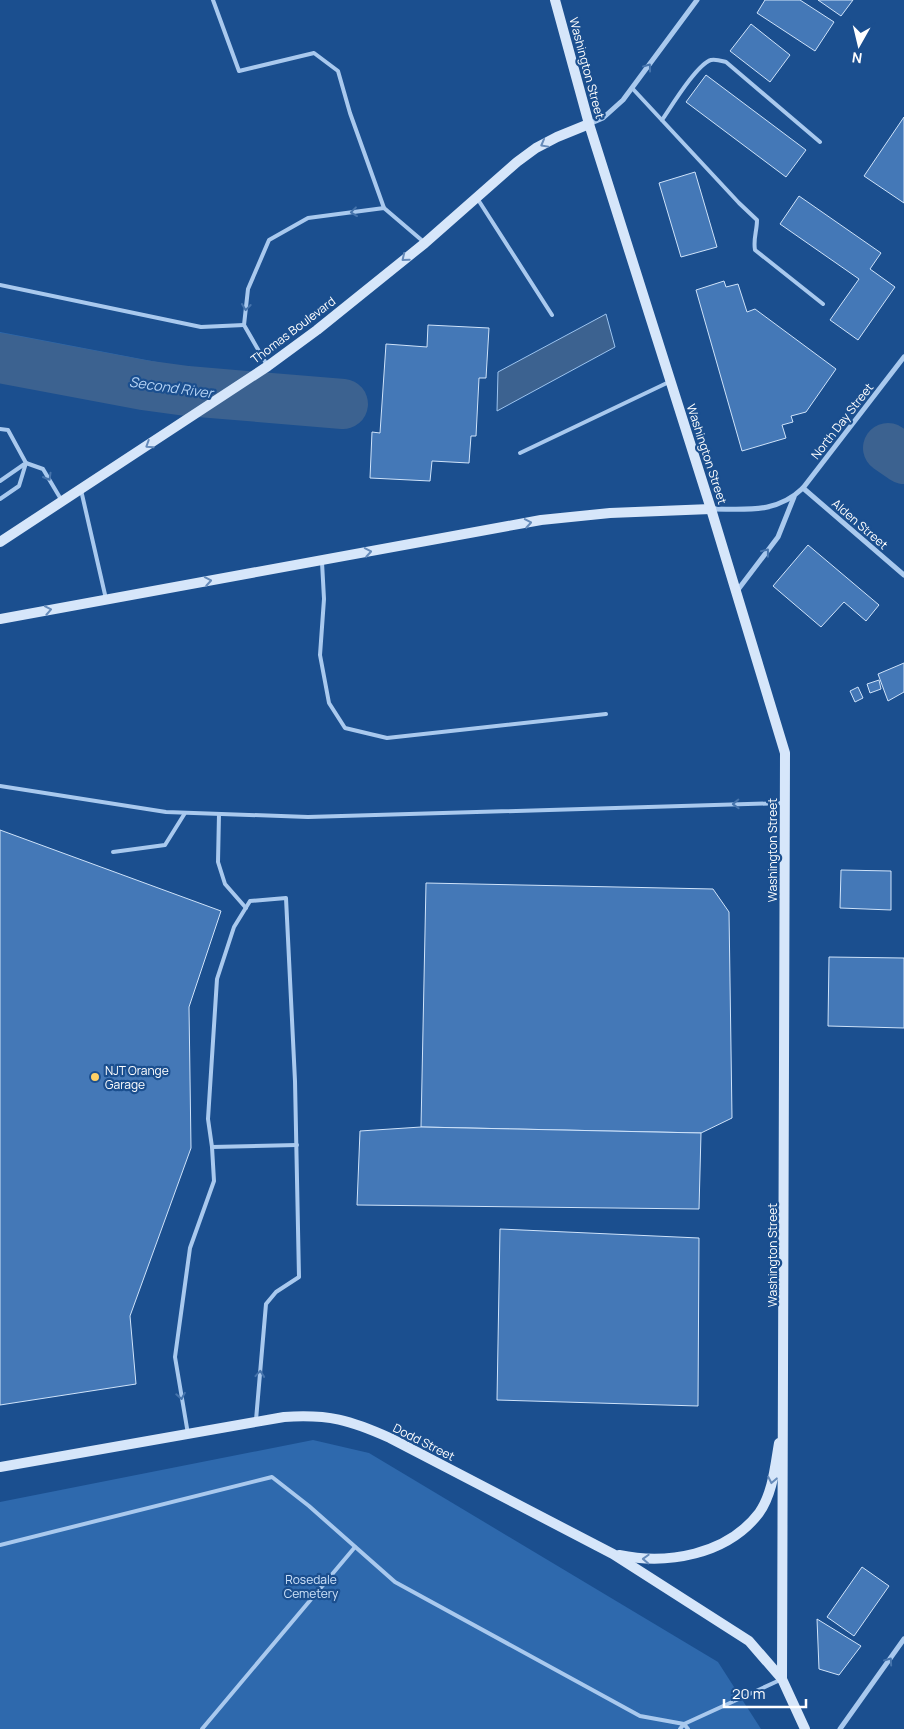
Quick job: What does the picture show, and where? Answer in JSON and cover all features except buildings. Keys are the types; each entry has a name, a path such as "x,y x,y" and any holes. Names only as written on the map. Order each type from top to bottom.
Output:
{"street":[{"name":"Washington Street","path":"555,0 589,124 711,509 785,753 782,1679 805,1729"},
{"path":"589,124 603,118 613,110 632,88 697,0"},
{"name":"Thomas Boulevard","path":"0,542 268,366 317,330 425,243 476,196 536,148 589,124"},
{"name":"North Day Street","path":"711,509 769,507 794,497 803,488 904,357"},
{"name":"Alden Street","path":"803,488 904,574"},
{"name":"North Day Street","path":"736,591 778,537 794,497"},
{"path":"0,619 541,520 610,513 711,509"},
{"path":"613,1554 651,1560 682,1557 698,1553 739,1533 759,1512 770,1488 784,1415"},
{"name":"Dodd Street","path":"0,1467 284,1417 338,1418 390,1438 613,1554 749,1641 782,1679"},
{"path":"840,1729 904,1639"}],"lane":[{"path":"213,0 239,71 314,53 338,71 350,113 384,208 425,243"},
{"path":"662,120 695,73 706,62 713,59 726,62 820,142"},
{"path":"632,88 757,220 757,229 753,239 755,250 822,304"},
{"path":"476,196 552,315"},
{"path":"268,366 244,325 248,289 269,240 308,218 384,208"},
{"path":"0,285 201,328 244,325"},
{"path":"520,453 671,381"},
{"path":"0,429 8,430 26,463 43,469 62,502"},
{"path":"0,481 26,463"},
{"path":"0,499 19,486 26,463"},
{"path":"81,490 106,599"},
{"path":"322,560 324,599 320,655 329,703 345,728 387,738 606,714"},
{"path":"0,786 166,812 308,816 785,803"},
{"path":"113,852 165,845 185,813"},
{"path":"219,814 218,862 224,884 246,908"},
{"path":"188,1434 175,1357 190,1248 214,1181 208,1119 217,979 234,928 250,901 286,898 295,1081 299,1277 276,1292 266,1304 256,1422"},
{"path":"212,1146 297,1145"},
{"path":"0,1545 272,1478 309,1506 395,1582 640,1716 684,1724 688,1729"},
{"path":"202,1729 355,1547"},
{"path":"680,1729 684,1724 782,1679"}],"green space":[{"path":"0,332 204,371 164,401 0,378"},
{"name":"Rosedale Cemetery","path":"313,1440 369,1453 718,1662 761,1729 0,1729 0,1502"}],"shaded area":[{"path":"606,314 615,347 497,411 498,372"}],"waterway":[{"name":"Second River","path":"0,358 143,385 187,391 343,404"},
{"name":"Second River","path":"888,448 904,459"}],"place":[{"name":"NJT Orange Garage","path":"95,1077"}]}
